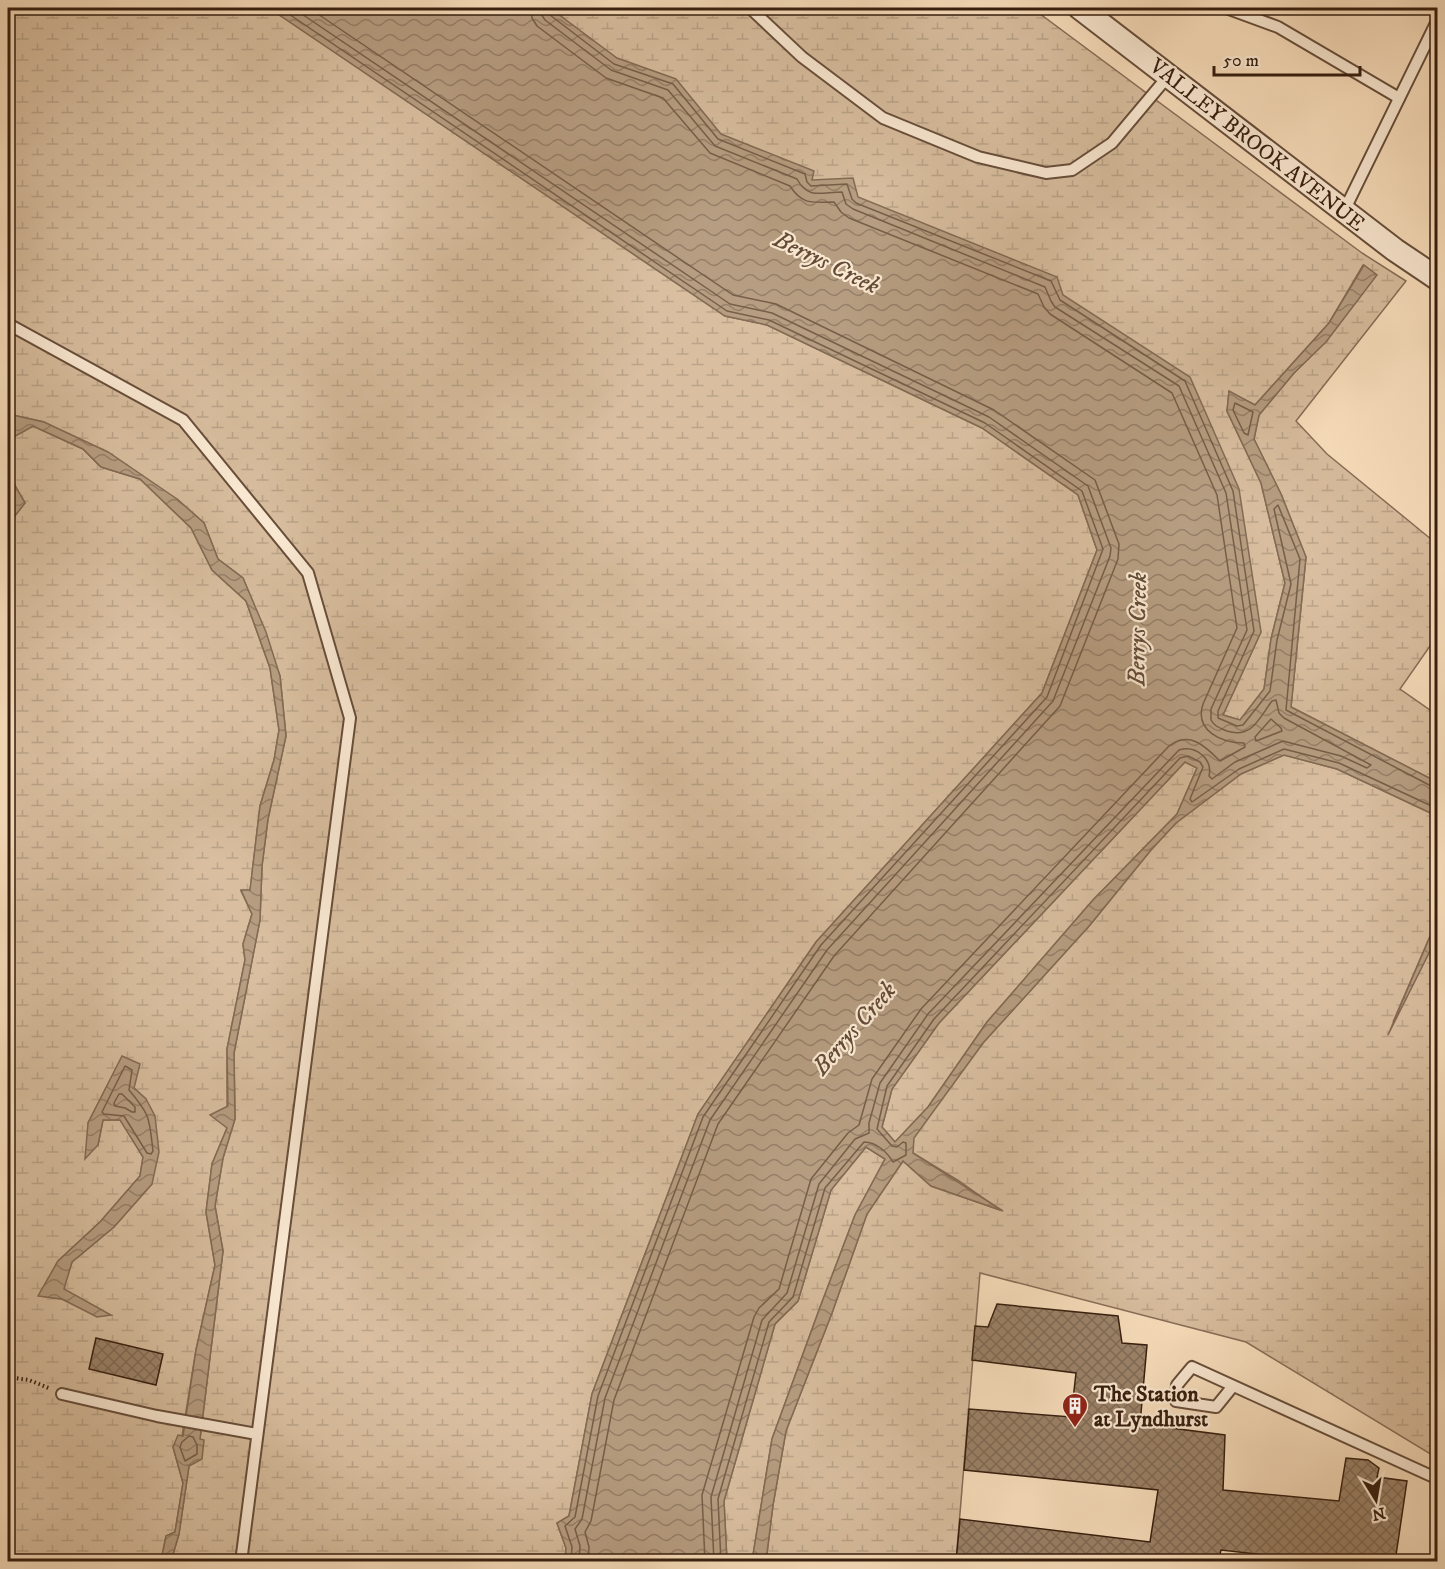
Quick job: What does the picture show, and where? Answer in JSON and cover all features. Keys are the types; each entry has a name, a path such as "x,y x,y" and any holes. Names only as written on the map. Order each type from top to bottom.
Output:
{"street":[{"name":"VALLEY BROOK AVENUE","path":"1080,8 1395,250 1437,279"}],"lane":[{"path":"750,8 802,57 883,118 978,157 1046,173 1072,170 1112,143 1169,75"},
{"path":"1226,8 1278,27 1399,99"},
{"path":"1344,211 1437,19"},
{"path":"8,324 183,420 308,573 350,718 241,1562"},
{"path":"1233,1386 1216,1407 1176,1401 1177,1385 1192,1367 1437,1479"},
{"path":"62,1394 257,1434"}],"path":[{"path":"8,1377 29,1380 62,1394"}],"green space":[{"path":"8,8 269,8 725,316 767,325 982,428 1078,495 1097,550 1042,693 816,942 698,1114 592,1394 569,1516 557,1523 566,1548 565,1561 171,1561 179,1534 189,1466 200,1439 223,1251 215,1206 223,1158 235,1119 234,1053 260,920 262,866 268,819 286,736 280,676 243,578 218,559 204,523 177,499 44,422 8,414"},
{"path":"544,8 1032,8 1362,253 1406,281 1296,421 1327,454 1437,544 1437,636 1400,689 1437,715 1437,782 1291,707 1306,557 1281,494 1254,439 1259,415 1294,373 1326,341 1376,275 1363,265 1329,323 1255,405 1229,392 1227,411 1261,483 1285,583 1271,639 1264,689 1240,720 1223,715 1261,632 810,183 719,137"},
{"path":"33,426 83,449 101,467 140,479 191,528 212,570 246,601 270,668 279,730 274,760 260,806 250,891 241,891 252,914 243,944 245,960 227,1049 227,1128 212,1164 206,1212 215,1265 196,1350 182,1436 173,1447 183,1483 175,1532 166,1536 161,1561 8,1561 8,508 14,517 25,503 13,482 8,440","holes":["122,1057 129,1061 134,1088 146,1099 152,1184 114,1227 72,1262 63,1289 110,1315 97,1316 62,1299 39,1296 58,1261 100,1222 140,1176 143,1157 121,1120 103,1120 98,1145 88,1123"]},
{"path":"1284,755 1337,769 1437,816 1437,920 1393,1022 1437,937 1437,1458 1246,1342 980,1273 956,1561 766,1562 786,1431 832,1313 867,1214 903,1161 931,1186 1000,1210 913,1153 913,1138 983,1043 1090,925 1176,823 1241,774"},
{"path":"1185,762 1197,768 1177,814 1093,900 987,1022 928,1107 895,1142 882,1127 892,1089 939,1023"},
{"path":"866,1147 885,1159 855,1215 772,1439 752,1561 727,1561 724,1501 775,1324 798,1301 831,1190"}],"water":[{"name":"Berrys Creek","path":"269,8 550,8 617,58 676,79 721,134 814,171 812,180 853,178 858,197 1057,277 1063,295 1190,377 1239,489 1261,632 1223,715 1240,720 1264,689 1271,639 1285,583 1261,483 1227,411 1229,391 1255,405 1329,323 1364,265 1377,275 1326,342 1294,373 1259,415 1254,439 1281,494 1306,557 1291,707 1437,782 1437,816 1337,769 1284,755 1241,774 1176,823 1090,925 983,1043 914,1138 913,1153 1003,1211 931,1186 903,1161 867,1214 832,1313 786,1431 766,1561 752,1561 772,1439 855,1215 885,1159 866,1147 831,1190 798,1301 775,1324 724,1501 727,1561 565,1561 566,1548 557,1523 569,1516 592,1394 698,1114 816,942 1042,693 1097,550 1078,495 982,428 767,325 725,316","holes":["1185,762 1197,768 1177,814 1093,900 987,1022 928,1107 895,1142 882,1127 892,1089 939,1023"]},
{"path":"8,414 44,422 108,452 177,499 204,523 218,559 243,578 266,632 280,676 286,736 268,819 262,866 260,920 234,1053 235,1119 223,1158 215,1206 223,1251 200,1439 204,1440 202,1459 189,1466 179,1534 171,1561 161,1561 166,1536 175,1532 183,1483 173,1447 178,1435 183,1436 196,1350 215,1265 206,1212 212,1164 227,1128 210,1115 228,1106 227,1049 245,960 243,944 252,914 241,890 250,890 260,806 274,760 279,730 270,668 246,601 212,570 191,528 140,479 101,467 83,449 33,426 8,440"},
{"path":"8,446 13,482 25,503 14,517 8,508"},
{"path":"1437,920 1437,937 1388,1035"},
{"path":"122,1056 140,1064 134,1088 146,1099 155,1116 159,1152 152,1184 114,1227 72,1262 64,1289 111,1315 97,1317 62,1299 38,1296 58,1261 100,1222 140,1176 143,1157 120,1120 103,1120 98,1145 85,1159 88,1123"}],"building":[{"name":"The Station at Lyndhurst","path":"997,1304 1118,1316 1122,1343 1147,1345 1140,1424 1225,1435 1223,1490 1339,1501 1346,1458 1368,1460 1379,1468 1377,1477 1407,1481 1395,1562 1329,1562 1221,1550 1218,1562 956,1562 960,1519 1150,1542 1158,1490 964,1470 969,1409 1071,1417 1076,1373 972,1360 975,1326 988,1327"},
{"path":"96,1338 163,1354 156,1385 89,1369"}],"place":[{"name":"The Station at Lyndhurst","path":"1075,1429"}]}
